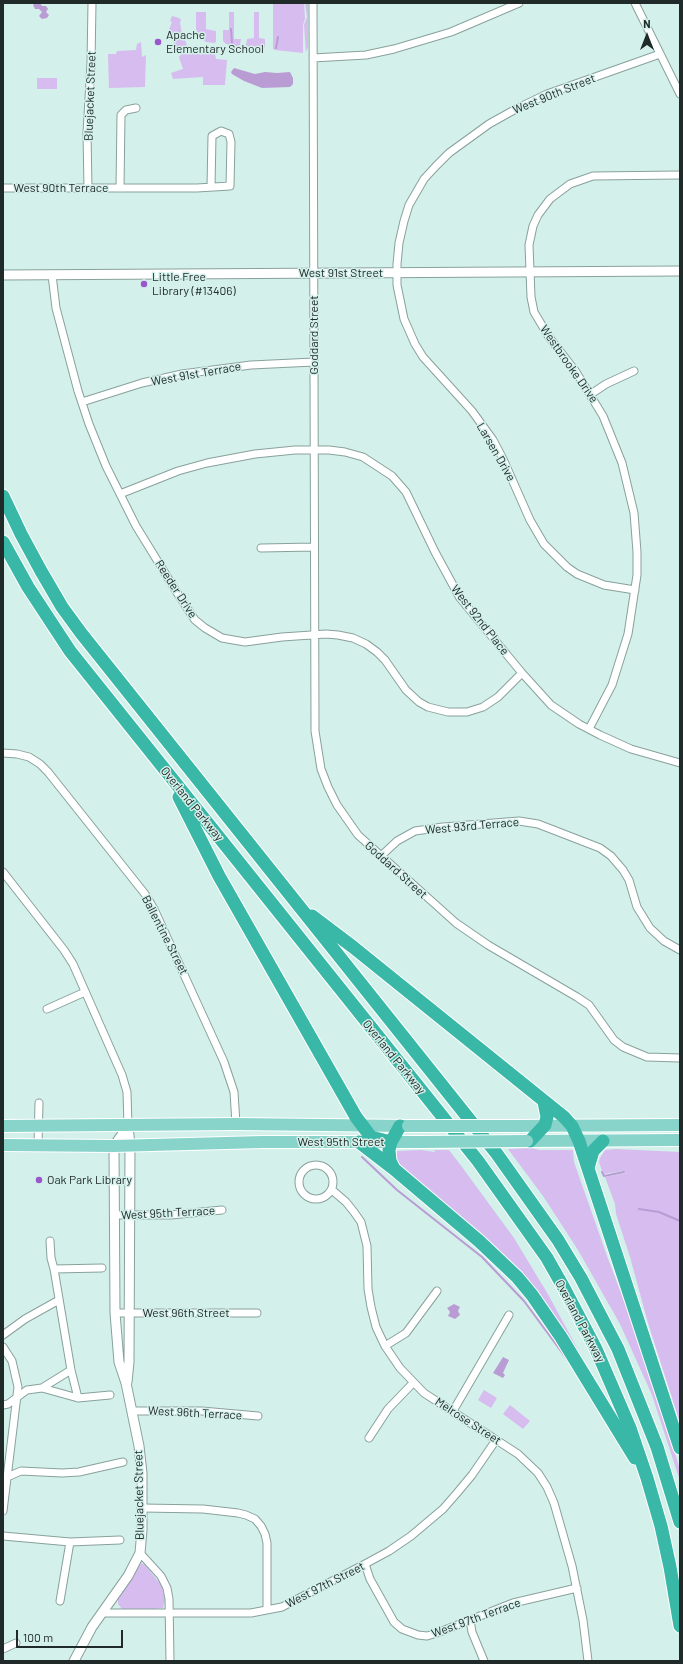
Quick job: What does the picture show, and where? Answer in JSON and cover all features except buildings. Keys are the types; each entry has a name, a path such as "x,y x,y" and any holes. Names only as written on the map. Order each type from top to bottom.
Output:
{"highway":[{"name":"Overland Parkway","path":"3,496 20,534 41,571 62,607 81,633 497,1154 558,1240 581,1278 618,1349 657,1447 680,1522"},
{"name":"Overland Parkway","path":"3,542 28,588 70,651 478,1161 530,1234 564,1288 596,1349 630,1428 647,1478 668,1560 680,1626"},
{"path":"168,774 219,876 360,1125 371,1137 390,1142"},
{"path":"296,903 564,1117 572,1126 579,1141 680,1448"},
{"path":"529,1141 545,1125 547,1117 544,1102"},
{"path":"394,1169 390,1156 390,1142 404,1126"},
{"path":"588,1168 593,1151 603,1141"},
{"path":"359,1142 394,1169 502,1261 532,1295 561,1337 647,1478"}],"main road":[{"name":"West 95th Street","path":"3,1126 236,1124 404,1126 680,1125"},
{"name":"West 95th Street","path":"3,1145 114,1146 359,1142 680,1140"}],"street":[{"name":"Bluejacket Street","path":"88,188 92,3"},
{"name":"Goddard Street","path":"313,3 315,731 321,769 328,788 344,816 358,834 440,909 472,936 589,1005 614,1040 624,1047 646,1057 680,1058"},
{"path":"313,58 366,55 394,49 452,32 519,3"},
{"path":"635,3 680,94"},
{"name":"West 90th Street","path":"397,273 399,243 409,205 424,179 449,153 489,124 547,94 660,54"},
{"name":"West 90th Terrace","path":"120,188 121,115 126,110 136,108"},
{"name":"West 90th Terrace","path":"3,188 120,188 211,187 230,186 230,134 222,131 212,136 211,187"},
{"name":"Westbrooke Drive","path":"589,729 612,685 623,656 632,614 637,575 637,546 630,496 622,463 611,432 591,394 541,325 534,312 529,272 529,245 533,226 538,215 550,199 562,189 579,180 593,176 680,175"},
{"name":"West 91st Street","path":"3,275 680,271"},
{"name":"Larsen Drive","path":"397,273 397,285 404,319 415,344 423,357 468,407 492,440 512,479 530,520 544,544 567,567 578,574 604,585 635,590"},
{"name":"Reeder Drive","path":"52,275 56,308 82,402 94,438 136,526 190,612 205,628 222,638 245,642 282,636 315,634 338,634 353,638 366,644 385,660 406,690 414,697 428,707 448,712 467,712 483,707 490,703 522,673"},
{"name":"West 91st Terrace","path":"82,402 142,383 182,374 251,365 314,362"},
{"path":"591,394 606,384 634,371"},
{"name":"West 92nd Place","path":"120,494 160,478 207,463 255,454 314,450 345,452 363,457 385,471 397,481 411,502 438,558 460,598 522,673 551,705 589,729 631,749 680,763"},
{"path":"261,548 314,547"},
{"name":"Ballentine Street","path":"3,753 29,757 44,768 145,894 157,916 224,1062 234,1092 236,1124"},
{"name":"West 93rd Terrace","path":"381,856 398,841 415,831 444,827 520,821 538,824 600,848 611,856 629,880 637,907 650,928 664,942 680,950"},
{"name":"Bluejacket Street","path":"3,872 64,950 85,992 122,1075 127,1092 130,1145 130,1215 129,1362 126,1384"},
{"path":"47,1009 85,992"},
{"path":"38,1145 39,1103"},
{"path":"114,1146 128,1126"},
{"name":"Bluejacket Street","path":"74,1661 92,1627 128,1576 140,1553 142,1473 132,1411 119,1362 115,1313 114,1146"},
{"path":"316,1165 327,1169 333,1179 332,1190 324,1198 319,1200 308,1198 299,1185 301,1174 310,1166 316,1165"},
{"name":"Melrose Street","path":"332,1190 354,1212 365,1233 367,1246 368,1289 376,1327 385,1346 400,1368 424,1393 512,1449 527,1461 547,1487 554,1503 562,1530 576,1588 588,1661"},
{"name":"West 95th Terrace","path":"114,1215 171,1215 222,1210"},
{"path":"50,1241 50,1252 71,1370 78,1398"},
{"path":"54,1269 102,1268"},
{"path":"385,1346 406,1333 437,1291"},
{"path":"3,1335 25,1319 59,1300"},
{"name":"West 96th Street","path":"115,1313 257,1313"},
{"path":"452,1411 509,1315"},
{"path":"3,1347 12,1361 17,1377 18,1387 5,1478 3,1511"},
{"path":"42,1388 71,1370"},
{"path":"369,1438 388,1409 413,1383"},
{"path":"3,1405 8,1404 27,1390 42,1388 78,1398 110,1395"},
{"name":"West 96th Terrace","path":"132,1411 202,1411 258,1416"},
{"name":"West 97th Street","path":"103,1613 251,1613 282,1607 364,1564 411,1536 438,1513 472,1475 496,1440"},
{"path":"5,1478 21,1471 62,1473 79,1472 123,1462"},
{"path":"142,1508 203,1509 238,1513 254,1519 261,1526 267,1543 267,1610"},
{"path":"3,1536 70,1542 120,1540"},
{"path":"60,1601 70,1542"},
{"path":"140,1553 160,1576 167,1588 170,1613 170,1661"},
{"name":"West 97th Terrace","path":"364,1564 370,1579 394,1622 402,1629 418,1635 427,1636 437,1633 513,1603 576,1588"},
{"path":"470,1620 472,1632 484,1661"},
{"path":"3,1649 16,1643"}],"shaded area":[{"path":"35,3 40,3 42,6 46,6 48,9 46,12 49,15 47,18 42,19 39,16 42,12 39,9 35,9 33,5"},
{"path":"273,3 304,3 305,19 303,25 303,53 273,49"},
{"path":"305,3 308,3 308,47 306,52 304,25 307,17"},
{"path":"196,12 206,12 206,29 216,31 215,43 206,42 199,36 196,29"},
{"path":"229,12 234,12 234,39 241,39 238,47 226,44 223,41 223,30 229,30"},
{"path":"254,12 259,12 259,38 265,39 265,47 262,50 246,45 247,39 254,38"},
{"path":"172,16 181,20 180,23 182,34 187,45 178,55 169,30 172,22 170,21"},
{"path":"141,42 142,57 146,55 145,87 109,88 108,54 116,54 117,51 136,50 137,44"},
{"path":"188,47 201,55 201,53 215,54 216,59 227,60 225,85 203,85 203,77 173,79 171,73 183,69 179,57"},
{"path":"234,68 255,74 265,72 290,72 293,78 293,84 290,87 262,88 244,81 232,74 231,72"},
{"path":"37,78 57,78 57,89 37,89"},
{"path":"532,1148 539,1150 573,1150 574,1162 607,1256 639,1340 666,1423 680,1470 680,1481 652,1395 620,1324 578,1250 543,1196 508,1149"},
{"path":"616,1149 680,1152 680,1423 648,1323 630,1257 616,1214 615,1204 605,1177 626,1173 624,1171 603,1174 599,1162 605,1150"},
{"path":"421,1150 435,1152 434,1150 449,1150 462,1167 514,1238 549,1296 591,1374 511,1263 483,1235 405,1171 394,1156 394,1152 398,1151"},
{"path":"454,1304 460,1307 458,1311 460,1315 455,1319 448,1316 450,1312 447,1308"},
{"path":"503,1357 509,1360 503,1373 505,1375 503,1378 493,1373"},
{"path":"484,1390 497,1398 491,1408 478,1400"},
{"path":"510,1405 530,1421 523,1429 503,1414"},
{"path":"141,1563 145,1565 162,1586 165,1600 163,1608 122,1609 118,1604 118,1598"}],"waterway":[{"path":"231,29 232,43"},
{"path":"276,48 278,37"},
{"path":"362,1157 397,1190 482,1257 524,1301 569,1362"},
{"path":"602,1172 604,1176 624,1172"},
{"path":"639,1209 659,1212 680,1221"}],"place":[{"name":"Apache Elementary School","path":"158,42"},
{"name":"Little Free Library (#13406)","path":"144,284"},
{"name":"Oak Park Library","path":"39,1180"}]}
